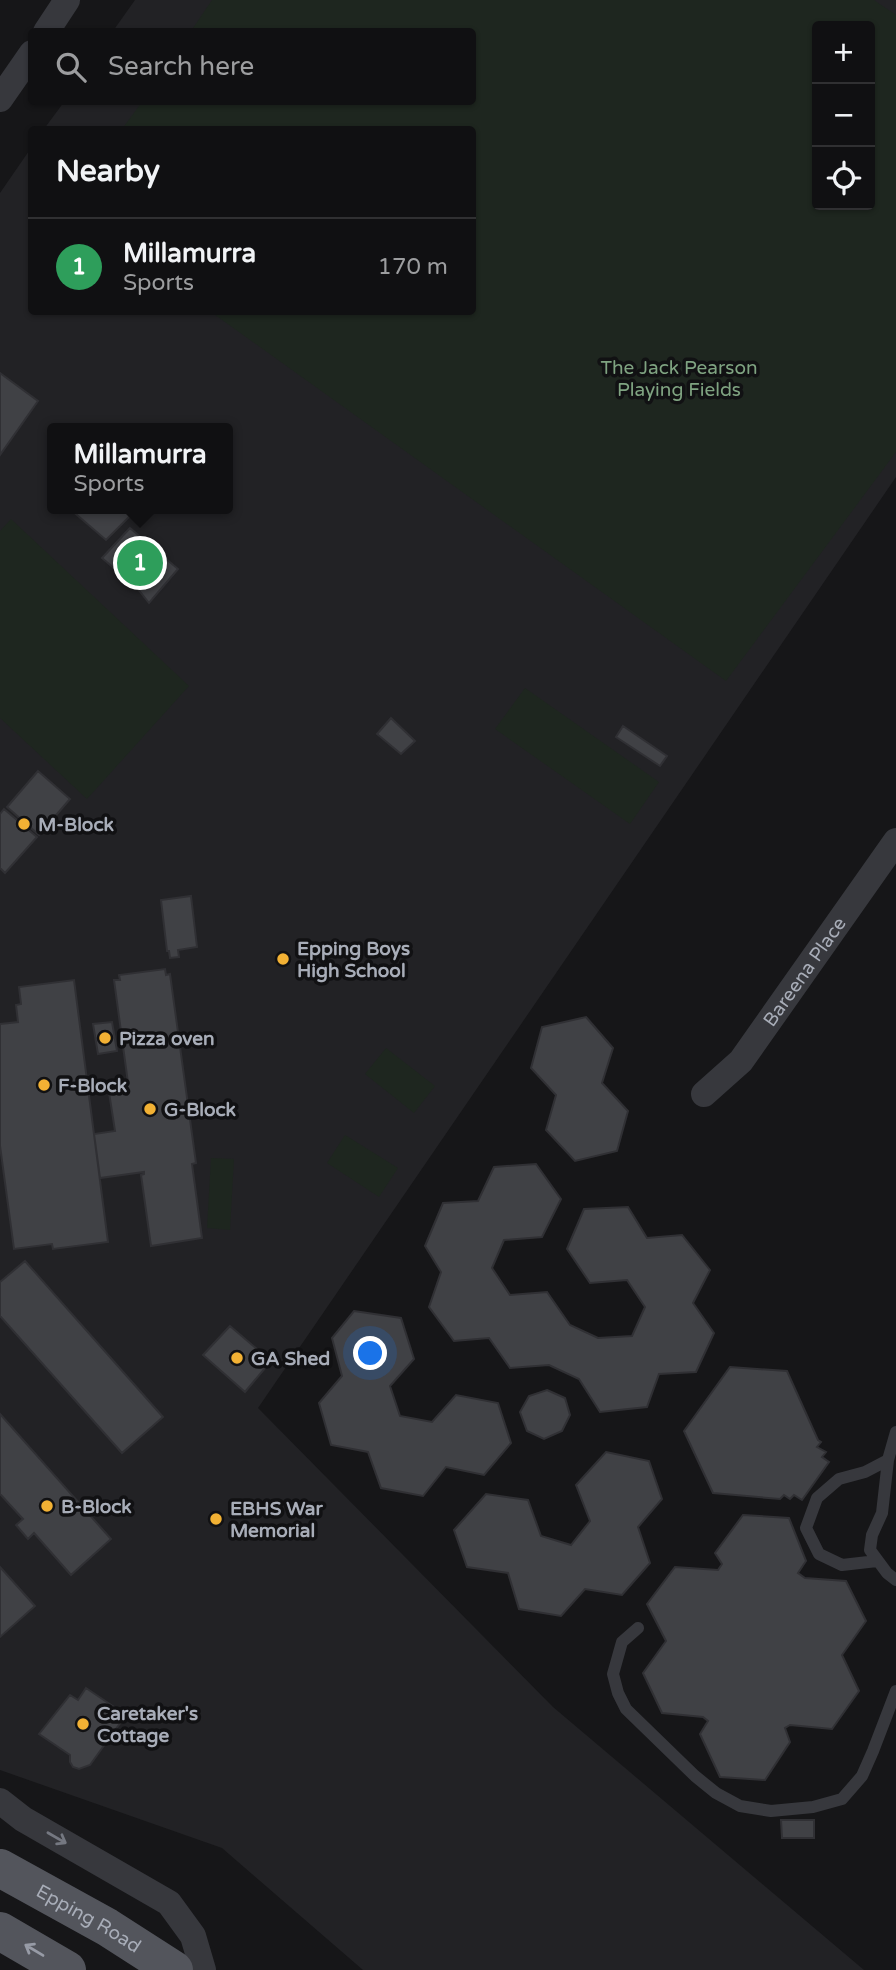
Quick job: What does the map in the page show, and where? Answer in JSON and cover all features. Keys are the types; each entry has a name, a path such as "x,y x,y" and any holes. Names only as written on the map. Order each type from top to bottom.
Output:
{"main road":[{"name":"Epping Road","path":"0,1868 107,1927 174,1970"},
{"path":"0,1931 67,1970"}],"street":[{"path":"49,28 67,0"},
{"path":"0,99 28,59"},
{"name":"Bareena Place","path":"704,1094 741,1061 896,841"},
{"path":"0,1801 23,1819 169,1903 193,1936 204,1970"}],"lane":[{"path":"896,1432 888,1460 882,1513 872,1535 870,1550 887,1573 896,1580"},
{"path":"877,1561 842,1565 819,1554 806,1528 817,1498 839,1479 865,1472 888,1460"},
{"path":"638,1628 622,1642 614,1674 618,1693 626,1709 695,1776 716,1793 740,1806 771,1811 813,1807 842,1799 862,1776 896,1691"}],"shaded area":[{"name":"Epping Boys High School","path":"135,0 896,0 896,477 258,1408 553,1707 864,1970 363,1970 222,1848 0,1770 0,193 28,152 28,315 476,315 476,126 46,126 62,105 476,105 476,28 115,28"}],"green space":[{"name":"The Jack Pearson Playing Fields","path":"212,0 874,0 896,15 896,452 726,681 215,315 476,315 476,126 124,126 140,105 476,105 476,28 193,28"},
{"path":"11,519 189,686 87,799 0,718 0,531"},
{"path":"525,688 659,782 630,824 495,729"},
{"path":"386,1048 435,1086 414,1113 365,1074"},
{"path":"345,1135 398,1168 379,1197 327,1163"},
{"path":"211,1158 234,1159 230,1230 207,1228"}],"building":[{"path":"0,373 38,401 0,455"},
{"path":"76,514 132,514 106,540"},
{"path":"130,528 178,569 149,603 137,588 102,558"},
{"path":"391,718 415,741 401,754 377,734"},
{"path":"623,726 667,756 660,766 616,737"},
{"path":"38,771 70,799 39,835 7,807"},
{"path":"4,809 37,837 5,873 0,868 0,814"},
{"path":"191,896 197,947 178,950 179,957 170,958 161,900"},
{"name":"G-Block","path":"165,969 166,975 170,974 196,1163 192,1164 202,1238 151,1246 141,1175 144,1172 100,1178 94,1134 115,1131 108,1086 128,1083 114,980 120,980 119,975"},
{"name":"F-Block","path":"74,980 108,1242 53,1249 52,1244 14,1249 0,1146 0,1024 18,1022 16,1005 21,1004 19,987"},
{"path":"586,1017 613,1048 602,1083 628,1111 617,1151 575,1161 546,1130 556,1095 531,1068 542,1027"},
{"name":"Pizza oven","path":"112,1022 117,1051 98,1054 93,1024"},
{"path":"536,1164 561,1199 542,1237 504,1240 492,1268 510,1295 547,1292 570,1325 598,1338 632,1336 645,1307 627,1280 590,1283 567,1249 584,1209 628,1207 647,1238 682,1235 710,1270 693,1303 714,1333 696,1372 659,1374 647,1407 600,1412 579,1379 549,1365 510,1368 489,1338 454,1341 429,1307 441,1272 425,1246 443,1203 478,1201 494,1167"},
{"path":"25,1261 163,1417 122,1453 0,1316 0,1282"},
{"path":"354,1311 401,1318 414,1359 390,1386 400,1416 432,1422 456,1395 498,1403 511,1443 484,1475 446,1467 423,1496 381,1488 368,1452 331,1445 319,1403 342,1376 332,1338"},
{"name":"GA Shed","path":"230,1326 271,1361 245,1392 203,1355"},
{"path":"730,1367 787,1371 821,1442 817,1447 826,1452 822,1457 829,1462 802,1500 794,1495 790,1499 784,1495 780,1499 713,1493 684,1431"},
{"path":"547,1390 565,1398 570,1415 562,1431 544,1439 527,1431 520,1412 529,1396"},
{"name":"B-Block","path":"0,1414 111,1539 71,1575 34,1533 28,1539 16,1525 23,1519 0,1494"},
{"path":"606,1452 649,1461 662,1499 638,1527 650,1563 622,1595 585,1589 561,1616 519,1609 508,1573 467,1567 454,1530 486,1494 528,1500 541,1536 571,1545 590,1521 576,1485"},
{"path":"743,1515 789,1518 806,1561 798,1573 805,1578 846,1581 866,1621 842,1655 859,1691 832,1729 790,1725 785,1728 790,1742 765,1780 720,1777 700,1734 708,1721 703,1717 662,1713 643,1673 666,1641 647,1604 675,1567 718,1570 722,1564 715,1553"},
{"path":"0,1567 35,1606 0,1637"},
{"name":"Caretaker's Cottage","path":"86,1688 126,1715 90,1765 79,1769 73,1767 70,1755 39,1734 70,1695 78,1700"},
{"path":"781,1820 814,1820 814,1838 782,1838"}],"place":[{"name":"Millamurra","path":"140,563"},
{"name":"M-Block","path":"24,824"},
{"name":"Epping Boys High School","path":"283,959"},
{"name":"Pizza oven","path":"105,1038"},
{"name":"F-Block","path":"44,1085"},
{"name":"G-Block","path":"150,1109"},
{"name":"GA Shed","path":"237,1358"},
{"name":"B-Block","path":"47,1506"},
{"name":"EBHS War Memorial","path":"216,1519"},
{"name":"Caretaker's Cottage","path":"83,1724"}]}
